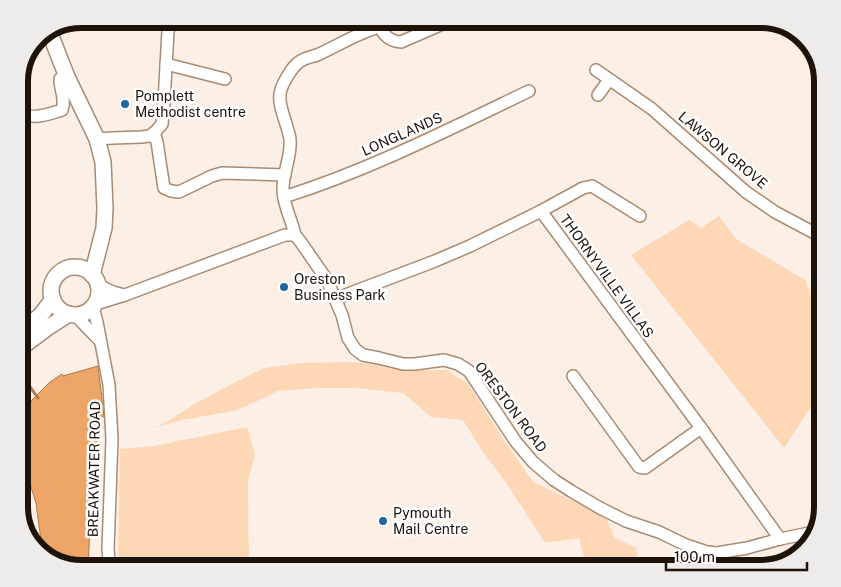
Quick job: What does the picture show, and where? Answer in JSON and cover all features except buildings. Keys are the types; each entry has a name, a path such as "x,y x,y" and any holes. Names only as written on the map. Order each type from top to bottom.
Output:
{"street":[{"path":"97,140 150,136 162,124 169,28"},
{"path":"28,342 47,328 72,315 88,312 94,306 260,244 294,235 284,200 283,190 290,140 279,95 288,75 299,62 372,28"},
{"path":"381,28 386,37 393,42 400,42 433,28"},
{"path":"51,37 67,77 97,140 103,162 104,228 100,242 95,280 99,291 94,306"},
{"path":"166,64 225,79"},
{"name":"LAWSON GROVE","path":"596,70 652,110 746,192 775,212 814,233"},
{"path":"28,115 41,116 62,110 64,102 60,79 67,77"},
{"path":"598,95 609,80"},
{"name":"LONGLANDS","path":"284,200 389,158 528,91"},
{"path":"154,133 158,142 164,188 172,191 178,192 222,173 285,175"},
{"path":"541,211 583,188 592,186 640,216"},
{"name":"THORNYVILLE VILLAS","path":"335,299 470,246 541,211 701,428 780,539"},
{"name":"ORESTON ROAD","path":"294,235 327,280 348,338 354,349 363,355 403,364 444,360 458,364 469,371 516,442 533,462 554,480 600,508 626,521 659,532 686,545 707,552 717,553 747,548 806,534"},
{"path":"77,268 100,242"},
{"path":"100,341 72,315 56,306 53,300 52,288 54,281 62,271 69,268 77,268 82,269 113,292 125,295"},
{"path":"28,326 42,315 53,300"},
{"name":"BREAKWATER ROAD","path":"94,306 109,385 112,438 109,560"},
{"path":"573,376 639,468 645,468 701,428"},
{"path":"707,552 709,560"}],"shaded area":[{"path":"719,216 736,239 805,280 814,302 814,402 784,448 631,255 689,220 701,228"},
{"path":"352,362 420,370 447,370 469,385 533,482 605,516 615,538 636,548 638,560 585,560 579,538 545,543 463,420 431,417 403,393 356,388 278,391 238,410 182,420 153,428 264,368 302,363"},
{"path":"98,366 104,416 100,418 97,465 93,465 88,560 64,557 51,551 41,541 36,503 28,478 28,404 50,382 62,374 63,376"},
{"path":"247,427 255,455 248,480 249,560 118,560 120,449 154,446"}],"waterway":[{"path":"28,384 38,398"}],"place":[{"name":"Pomplett Methodist centre","path":"125,104"},
{"name":"Oreston Business Park","path":"284,287"},
{"name":"Pymouth Mail Centre","path":"383,521"}]}
